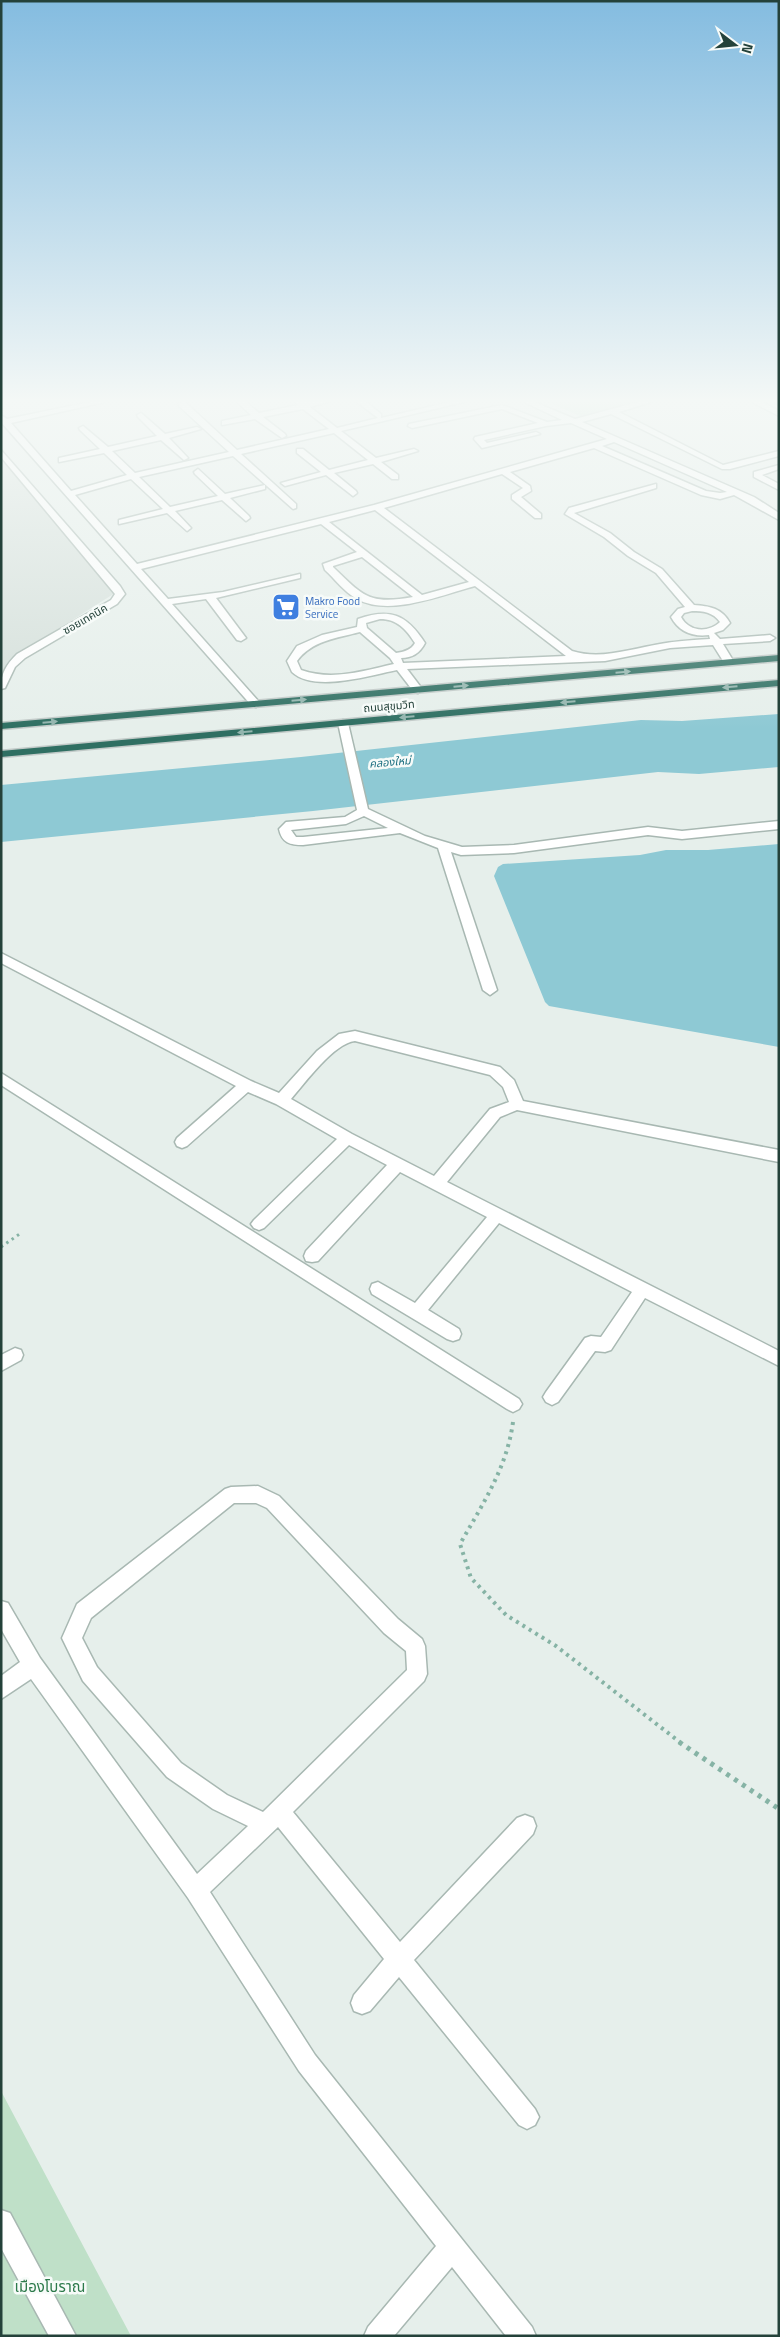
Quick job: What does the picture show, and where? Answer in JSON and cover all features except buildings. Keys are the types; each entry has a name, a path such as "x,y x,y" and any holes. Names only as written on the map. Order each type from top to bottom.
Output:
{"highway":[{"name":"ถนนสุขุมวิท","path":"1,726 779,658"},
{"name":"ถนนสุขุมวิท","path":"1,754 779,683"}],"street":[{"name":"ซอยเทคนิค","path":"1,686 6,664 114,602 120,594 118,588 49,511"},
{"path":"85,511 256,704"},
{"path":"122,522 164,511"},
{"path":"169,511 187,528"},
{"path":"239,511 246,518"},
{"path":"136,567 361,511"},
{"path":"382,511 568,653 580,658"},
{"path":"532,511 538,516"},
{"path":"571,511 569,514 607,535 631,554 659,571 691,608"},
{"path":"323,521 419,597"},
{"path":"365,553 333,561 328,564 328,568 360,597 369,601 397,602 476,582"},
{"path":"167,602 223,595 297,576"},
{"path":"209,596 242,638"},
{"path":"691,608 709,610 723,617 725,623 720,629 710,632 686,629 678,623 676,617 681,611 691,608"},
{"path":"394,656 414,653 420,643 401,621 393,617 376,614 361,620 362,629 394,656 418,690"},
{"path":"362,629 326,637 301,648 292,661 296,672 317,679 349,677 400,666 580,658 632,653 659,647 770,638"},
{"path":"710,632 729,662"},
{"path":"343,723 348,750 364,809 399,830 443,846 461,850 514,849 648,831 682,834 779,825"},
{"path":"364,809 354,818 290,825 285,829 285,832 287,837 303,841 399,830"},
{"path":"443,846 490,990"},
{"path":"1,956 246,1085 282,1100 347,1138 779,1359"},
{"path":"282,1100 322,1055 344,1037 356,1036 496,1071 509,1084 516,1105"},
{"path":"1,1078 513,1404"},
{"path":"182,1142 246,1085"},
{"path":"436,1184 495,1113 501,1109 516,1105 779,1156"},
{"path":"259,1224 347,1138"},
{"path":"312,1256 398,1164"},
{"path":"417,1312 497,1215"},
{"path":"378,1289 453,1334"},
{"path":"552,1396 591,1343 605,1345 642,1290"},
{"path":"196,1890 273,1817 417,1674 415,1646 391,1626 273,1502 258,1494 231,1495 84,1611 72,1638 90,1674 174,1770 220,1802 273,1817 400,1960 527,2117"},
{"path":"1,1610 33,1665 196,1890 307,2064 523,2336"},
{"path":"1,1689 33,1665"},
{"path":"362,2003 526,1826"},
{"path":"1,2222 63,2336"},
{"path":"377,2336 452,2246"}],"path":[{"path":"1,1247 21,1233"},
{"path":"513,1404 512,1434 502,1467 460,1544 471,1578 506,1615 556,1646 686,1748 779,1809"}],"shaded area":[{"path":"1,511 45,511 115,593 11,659 1,676"}],"green space":[{"name":"เมืองโบราณ","path":"1,2091 131,2336 1,2336"}],"water":[{"name":"คลองใหม่","path":"779,714 779,767 699,774 658,772 313,811 1,842 1,785 301,757 641,720 682,721"},
{"path":"779,844 779,1047 549,1006 545,1002 494,876 498,867 503,864 640,855 666,850 708,850"}],"place":[{"name":"Makro Food Service","path":"286,607"}]}
